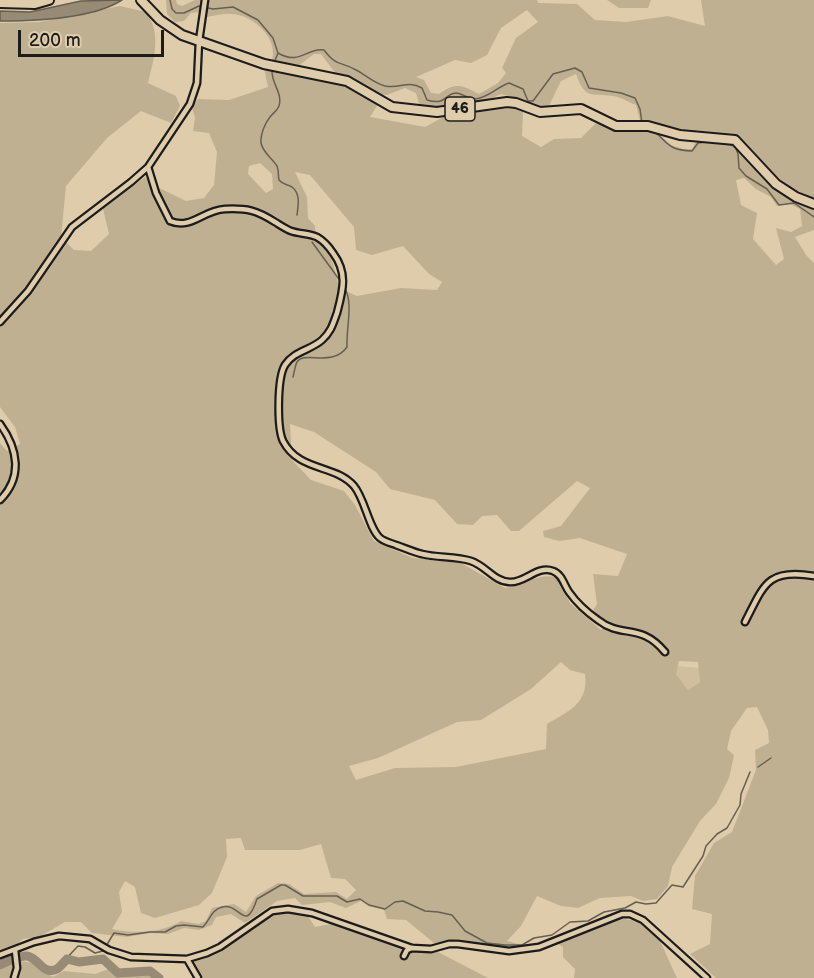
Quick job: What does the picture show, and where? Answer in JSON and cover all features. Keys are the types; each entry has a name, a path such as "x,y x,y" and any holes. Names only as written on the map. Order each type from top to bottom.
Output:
{"main road":[{"path":"0,3 35,4 50,0"},
{"path":"141,0 174,31 199,42"},
{"name":"46","path":"199,42 264,64 347,81 384,104 399,109 437,112 507,102 540,112 581,110 616,126 656,128 698,138 735,140 776,184 796,197 814,204"}],"street":[{"path":"0,322 28,291 72,227 131,183 148,167 190,104 197,83 199,42 205,0"},
{"path":"148,167 156,193 170,221 178,225 222,209 249,208 261,212 290,231 316,236 328,245 338,260 344,275 342,293 331,331 321,342 296,355 285,365 280,379 281,432 284,442 301,460 313,467 336,473 353,485 362,498 377,535 382,540 421,554 469,560 502,582 513,583 541,570 552,570 560,575 569,592 597,620 609,628 642,633 657,643 665,652"},
{"path":"0,424 14,448 16,471 11,486 0,500"},
{"path":"745,622 763,587 768,582 783,573 814,576"},
{"path":"0,955 16,952 46,938 70,936 90,939 109,950 131,957 187,959 220,947 272,911 288,909 312,913 412,948 431,949 458,944 508,951 525,950 538,947 615,915 630,914 643,920 707,978"},
{"path":"404,956 407,950 412,948"},
{"path":"14,978 17,973 16,952"},
{"path":"187,959 198,978"}],"shaded area":[{"path":"122,0 95,11 63,18 0,21 0,11 30,12 81,1"},
{"path":"166,0 176,0 177,4 182,6 195,0 201,0 200,12 191,13 184,21 175,22 167,14"},
{"path":"208,0 537,0 538,3 577,4 595,20 626,22 668,16 705,26 701,0 814,0 814,198 781,180 737,136 685,130 640,120 636,105 616,97 586,92 576,74 561,81 549,106 533,106 501,94 486,101 453,102 443,108 420,107 416,93 405,88 387,95 376,94 349,77 336,74 321,54 314,54 297,67 271,63 273,54 269,37 256,23 248,18 231,14 207,17","holes":["527,10 538,22 516,38 502,68 506,73 498,83 479,94 459,86 439,94 431,93 424,80 416,77 455,60 471,63 487,55 501,28"]},
{"path":"607,0 651,0 648,8 619,8"},
{"path":"120,6 146,12 151,20 155,38 148,83 176,96 180,106 171,123 141,111 107,138 66,186 61,237 74,250 91,251 109,234 103,209 145,177 157,187 186,201 204,198 214,185 217,152 209,133 193,131 195,118 192,108 198,99 229,100 268,87 264,68 343,82 378,104 370,117 425,127 445,116 509,105 523,112 522,136 541,147 554,139 581,138 596,123 616,131 642,129 656,131 668,144 683,149 692,149 697,140 731,142 777,190 791,199 814,208 814,230 795,237 814,263 814,978 716,978 690,954 710,944 712,914 692,909 695,876 714,843 732,832 756,770 755,750 769,743 768,730 757,707 747,708 731,731 727,749 734,755 729,778 716,804 700,821 672,867 668,886 657,899 643,901 631,896 600,898 578,908 561,906 537,896 521,926 507,941 522,945 504,947 458,939 434,943 406,920 387,919 384,910 368,906 361,901 346,908 330,902 302,905 295,898 277,901 245,923 231,914 216,917 212,925 199,930 184,928 168,934 150,933 127,937 92,933 81,922 65,922 39,937 23,939 13,947 0,951 0,443 7,451 20,444 15,427 0,407 0,23 40,22","holes":["260,163 272,174 273,189 266,193 248,174 249,166","295,172 310,175 354,227 356,250 372,255 403,246 429,274 442,282 437,290 401,288 357,296 339,288 332,261 316,240 315,226 308,218 307,197","744,178 756,189 771,197 777,206 790,204 800,209 802,226 791,232 776,228 784,259 776,265 753,239 757,213 741,205 736,180","290,424 314,432 376,472 390,489 435,500 457,524 473,525 482,516 497,515 511,531 519,531 577,481 590,488 561,526 543,531 544,537 559,541 580,538 627,554 618,576 593,574 597,604 593,610 608,624 601,630 570,603 557,577 537,578 505,588 461,563 413,558 374,541 355,505 344,491 311,480 292,460","679,661 698,662 700,682 688,690 676,674","561,662 570,670 585,674 584,692 581,699 570,710 547,724 546,749 456,767 395,768 356,780 349,766 378,758 457,722 481,720 531,689","241,838 245,850 300,850 321,844 331,878 345,879 356,890 347,899 336,892 304,894 289,884 278,883 256,896 246,912 234,904 212,908 206,921 199,924 181,921 165,928 148,931 129,932 112,929 122,912 119,892 125,881 135,887 141,913 155,918 199,905 212,893 227,857 226,839"]},
{"path":"677,666 699,668 700,682 688,690 676,674"},
{"path":"289,912 308,916 315,927 331,924 409,952 438,952 488,978 195,978 186,962 216,952 268,916"},
{"path":"618,918 638,921 660,941 677,978 574,978 575,969 563,957 563,947 558,944"},
{"path":"12,954 13,963 29,962 53,977 64,971 95,974 114,967 126,971 150,968 161,978 0,978 0,958"}],"waterway":[{"path":"170,0 172,9 176,13 184,13 199,6 213,9 233,7 258,20 273,38 278,53 274,63"},
{"path":"278,53 292,58 324,50 336,61 377,83 390,87 417,86 422,88 427,100 433,101 442,100 457,93 472,99 480,98 509,83 523,89 528,101 533,101 553,74 575,68 582,72 589,88 621,93 635,98 640,109 642,123"},
{"path":"272,70 280,101 278,108 265,126 261,143 277,166 279,180 292,187 297,193 297,215"},
{"path":"655,132 671,146 679,149 692,151 698,143 707,142 735,146 739,168 746,176 767,189 779,205 794,203 814,217"},
{"path":"312,242 341,282"},
{"path":"293,377 296,364 301,359 334,357 347,347 349,300 344,286"},
{"path":"758,767 771,758"},
{"path":"64,961 78,946 95,953 103,951 114,933 128,935 165,932 176,926 184,925 203,927 213,913 222,907 228,907 245,916 249,915 257,899 281,885 303,896 337,896 347,902 360,899 369,905 385,909 395,902 403,901 425,911 452,915 465,931 487,943 522,945 534,938 552,935 570,922 588,921 604,912 625,908 636,902 656,903 672,885 683,887 703,856 706,846 717,834 727,828 740,805 741,794 750,772"},
{"path":"0,965 17,957 27,956 52,971 67,959 79,962 103,959 118,973 150,971 159,978"}]}
